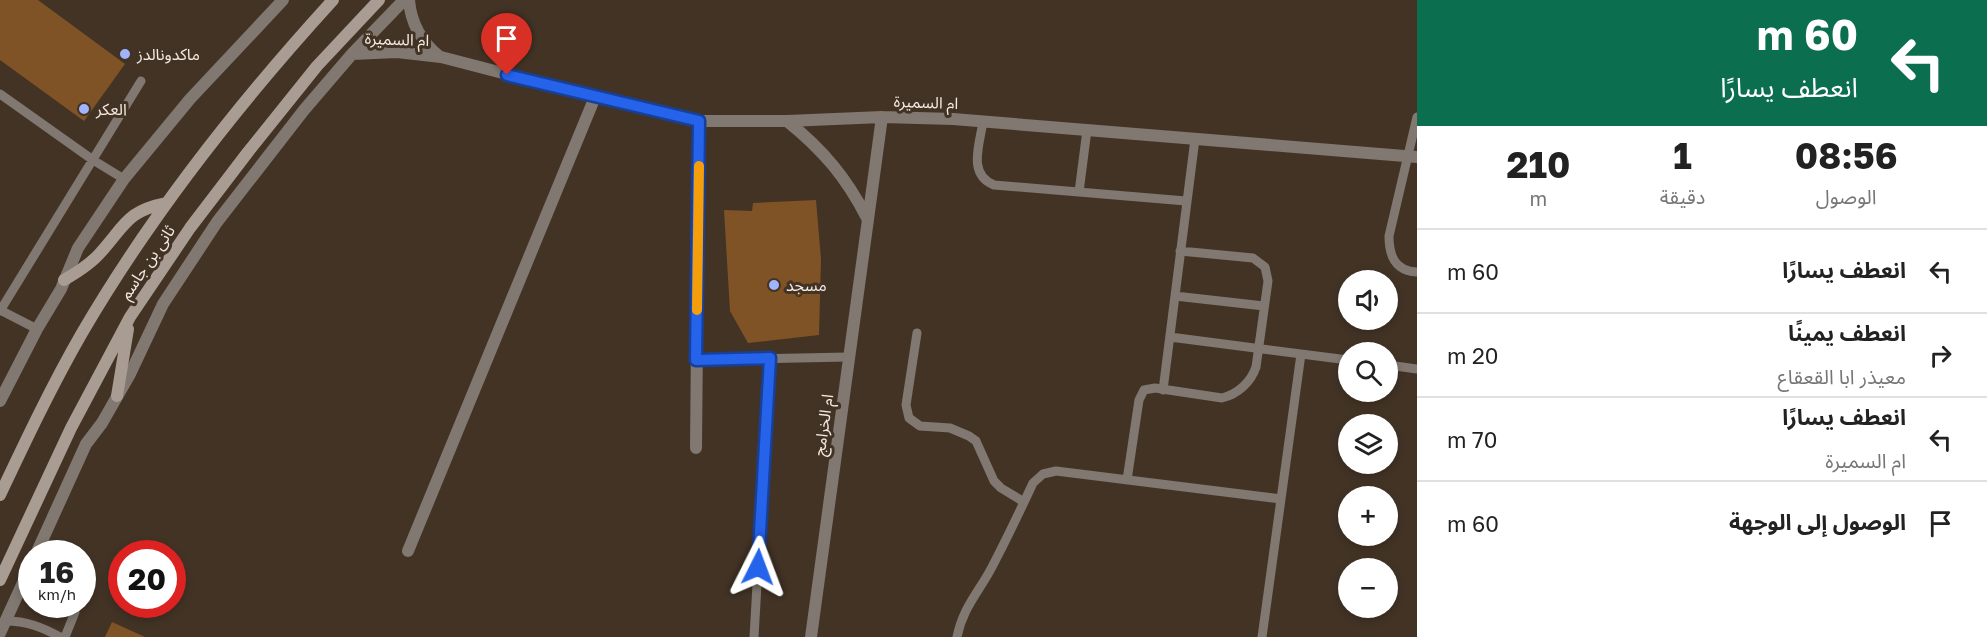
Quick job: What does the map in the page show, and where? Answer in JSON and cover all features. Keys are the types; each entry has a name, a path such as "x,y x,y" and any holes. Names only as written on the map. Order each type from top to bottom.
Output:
{"main road":[{"name":"ثانى بن جاسم","path":"0,495 49,394 82,333 167,203 270,69 333,0"},
{"name":"ثانى بن جاسم","path":"0,579 71,428 130,317 190,228 248,152 317,66 379,0"},
{"path":"64,280 83,269 101,252 119,227 130,217 149,207 167,203"},
{"path":"117,396 130,317"}],"street":[{"path":"0,401 64,280 78,248 124,180 190,99 283,0"},
{"path":"42,540 86,444 102,423 142,352 163,304 217,222 304,110 352,54 404,0"},
{"name":"ام السميرة","path":"409,0 413,24 420,37 441,57"},
{"name":"ام السميرة","path":"352,54 397,52 441,57 699,121 787,121 882,117 982,121 1413,157"},
{"path":"408,550 595,97"},
{"name":"ام الخرامج","path":"811,637 882,117"},
{"path":"696,448 699,121"},
{"path":"787,121 812,141 834,164 852,190 867,218"},
{"path":"0,633 18,594"}],"lane":[{"path":"37,329 0,310 141,81"},
{"path":"0,94 124,180"},
{"path":"1417,117 1413,157 1389,236 1389,251 1396,264 1408,272 1417,272"},
{"path":"982,121 977,165 981,177 994,185 1186,201"},
{"path":"1079,192 1087,130"},
{"path":"1163,390 1195,139"},
{"path":"1127,480 1140,394 1148,388 1216,398 1229,396 1241,388 1252,376 1256,367 1267,274 1260,261 1246,256 1180,251"},
{"path":"1174,296 1264,306"},
{"path":"917,333 906,405 909,418 920,426 950,428 976,441 994,481 1024,502"},
{"path":"1170,337 1338,359"},
{"path":"1262,637 1301,354"},
{"path":"696,360 848,357"},
{"path":"754,637 770,358"},
{"path":"1398,366 1417,369"},
{"path":"957,637 967,606 993,565 1038,477 1050,472 1281,499"},
{"path":"64,637 72,618"},
{"path":"6,621 35,625 60,637"}],"building":[{"path":"0,0 38,0 125,64 84,121 0,60"},
{"name":"مسجد","path":"816,200 821,259 819,335 748,343 730,311 724,210 752,211 753,203"},
{"path":"112,622 145,637 105,637"}],"slow traffic":[{"path":"697,310 699,166"}],"place":[{"name":"ماكدونالدز","path":"125,54"},
{"name":"العكر","path":"84,109"},
{"name":"مسجد","path":"774,285"}],"route":[{"path":"507,75 699,121 696,360 770,358 758,567"}]}
